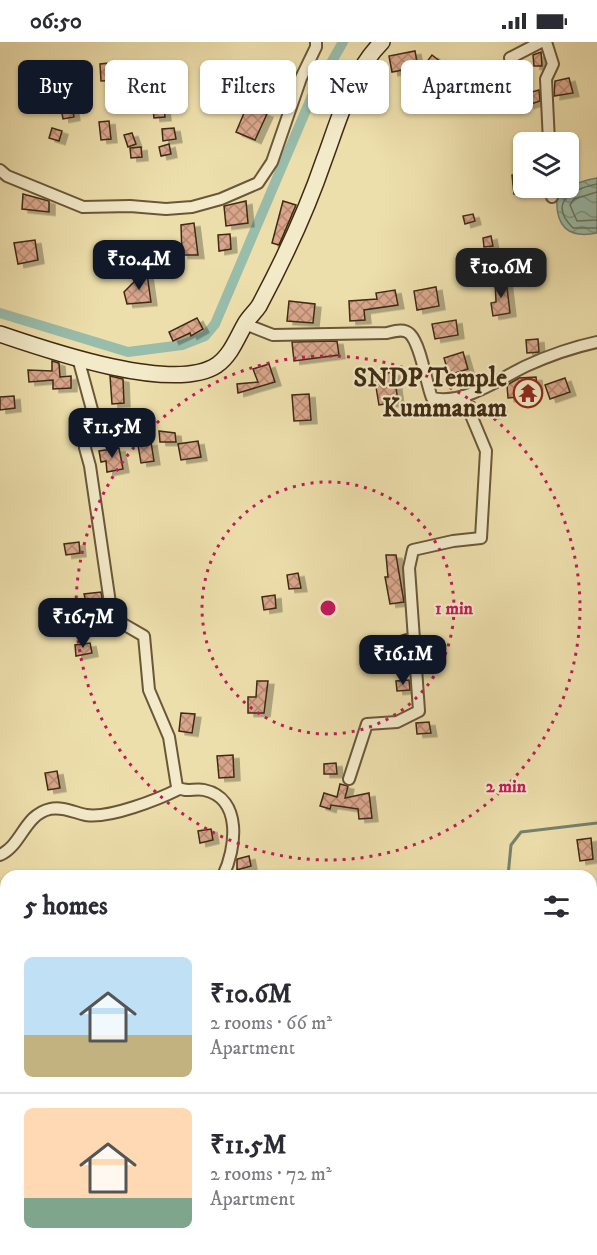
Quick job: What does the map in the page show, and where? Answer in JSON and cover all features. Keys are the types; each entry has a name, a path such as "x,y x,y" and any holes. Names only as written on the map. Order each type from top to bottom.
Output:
{"main road":[{"path":"0,334 78,358 160,374 191,374 217,365 235,345 245,324 258,307 290,244 352,86 372,52 382,42"}],"street":[{"path":"0,170 8,176 83,207 130,206 166,209 192,207 221,199 258,183 272,162 316,42"},
{"path":"510,58 541,42"},
{"path":"546,42 553,64 546,79 549,132"},
{"path":"245,324 273,335 387,333 401,330 410,334 418,351 432,398 447,402 529,365 597,342"},
{"path":"78,358 97,428 95,436 86,442 85,448 90,466 110,603 118,621 144,636 149,690 169,737 173,771 179,789"},
{"path":"349,778 367,724 397,722 419,711 409,568 413,550 453,541 481,538 486,451 463,396"},
{"path":"0,855 18,839 27,821 50,809 73,810 88,815 153,802 179,789 202,789 219,795 230,810 234,838 225,870"}],"water":[{"path":"597,178 597,233 578,234 571,232 561,223 558,216 557,198 579,198 579,183"}],"building":[{"path":"415,51 417,60 401,60 401,70 392,72 389,56"},
{"path":"541,52 542,66 534,66 533,55"},
{"path":"432,55 438,60 428,60"},
{"path":"100,64 105,64 105,81 101,81"},
{"path":"569,78 573,93 554,96 555,81"},
{"path":"539,90 540,101 533,103 533,92"},
{"path":"62,114 73,114 74,117 63,119"},
{"path":"154,114 165,114 165,117 154,118"},
{"path":"244,114 267,114 255,140 236,132"},
{"path":"109,121 111,139 101,140 99,122"},
{"path":"52,128 62,131 59,141 49,138"},
{"path":"174,128 176,139 163,141 162,129"},
{"path":"132,133 136,144 128,147 124,135"},
{"path":"169,144 171,154 161,156 159,147"},
{"path":"141,147 142,157 131,158 130,148"},
{"path":"23,194 49,201 49,212 22,209"},
{"path":"246,201 248,223 226,226 224,206"},
{"path":"283,201 296,205 279,245 272,243"},
{"path":"473,214 475,221 465,224 463,216"},
{"path":"194,223 198,255 182,255 181,225"},
{"path":"230,234 231,249 219,251 218,235"},
{"path":"491,236 493,246 484,247 483,238"},
{"path":"35,240 38,260 18,264 14,243"},
{"path":"531,261 534,274 517,277 514,264"},
{"path":"147,274 151,302 127,304 124,292 141,275"},
{"path":"506,279 510,313 493,316 491,303 496,302 495,280"},
{"path":"436,287 439,306 417,310 414,291"},
{"path":"395,290 398,305 364,310 365,320 350,321 349,301 377,299 376,293"},
{"path":"289,301 315,304 313,323 287,321"},
{"path":"197,318 203,329 191,336 190,333 173,341 169,332"},
{"path":"456,320 458,335 435,339 432,324"},
{"path":"538,339 539,352 527,353 526,340"},
{"path":"337,341 339,355 294,361 292,342"},
{"path":"463,352 468,369 449,375 444,358"},
{"path":"52,361 59,363 60,377 71,376 71,388 53,389 53,380 29,382 28,370 52,371"},
{"path":"269,364 275,382 238,393 237,384 258,382 253,369"},
{"path":"394,372 398,402 379,405 374,375"},
{"path":"110,376 123,379 124,403 112,404"},
{"path":"536,377 537,386 529,387 530,396 508,398 507,385 519,378"},
{"path":"565,378 570,392 550,399 545,385"},
{"path":"309,394 311,420 294,421 292,395"},
{"path":"14,396 15,408 0,410 0,397"},
{"path":"500,403 502,413 492,415 490,405"},
{"path":"159,431 175,433 176,442 160,442"},
{"path":"198,441 201,457 181,460 178,444"},
{"path":"151,442 154,461 141,463 138,445"},
{"path":"119,448 123,469 107,472 106,461 101,462 99,451"},
{"path":"79,542 80,553 66,555 64,544"},
{"path":"386,555 396,555 404,602 390,604 385,577 388,577"},
{"path":"298,573 301,588 289,589 287,575"},
{"path":"101,592 106,620 91,622 84,594"},
{"path":"275,595 276,608 264,610 262,597"},
{"path":"406,634 407,645 401,646 399,636"},
{"path":"90,643 92,653 76,656 75,645"},
{"path":"409,680 410,690 397,691 396,681"},
{"path":"257,681 268,681 264,713 248,713 248,697 256,697"},
{"path":"181,713 195,714 192,733 179,731"},
{"path":"429,722 431,733 417,734 416,723"},
{"path":"233,755 234,777 219,778 217,756"},
{"path":"336,763 337,774 324,774 324,764"},
{"path":"57,771 60,788 48,790 45,773"},
{"path":"340,784 348,786 345,798 369,793 372,818 359,819 358,809 331,805 330,809 320,806 324,793 337,797"},
{"path":"211,829 213,840 200,843 198,831"},
{"path":"591,838 593,859 580,861 577,840"},
{"path":"249,856 251,866 237,870 237,859"}],"waterway":[{"path":"0,313 128,352 182,345 205,336 215,324 312,96 343,42"},
{"path":"509,870 511,845 521,832 597,823"}],"place":[{"name":"SNDP Temple Kummanam","path":"528,393"}]}
